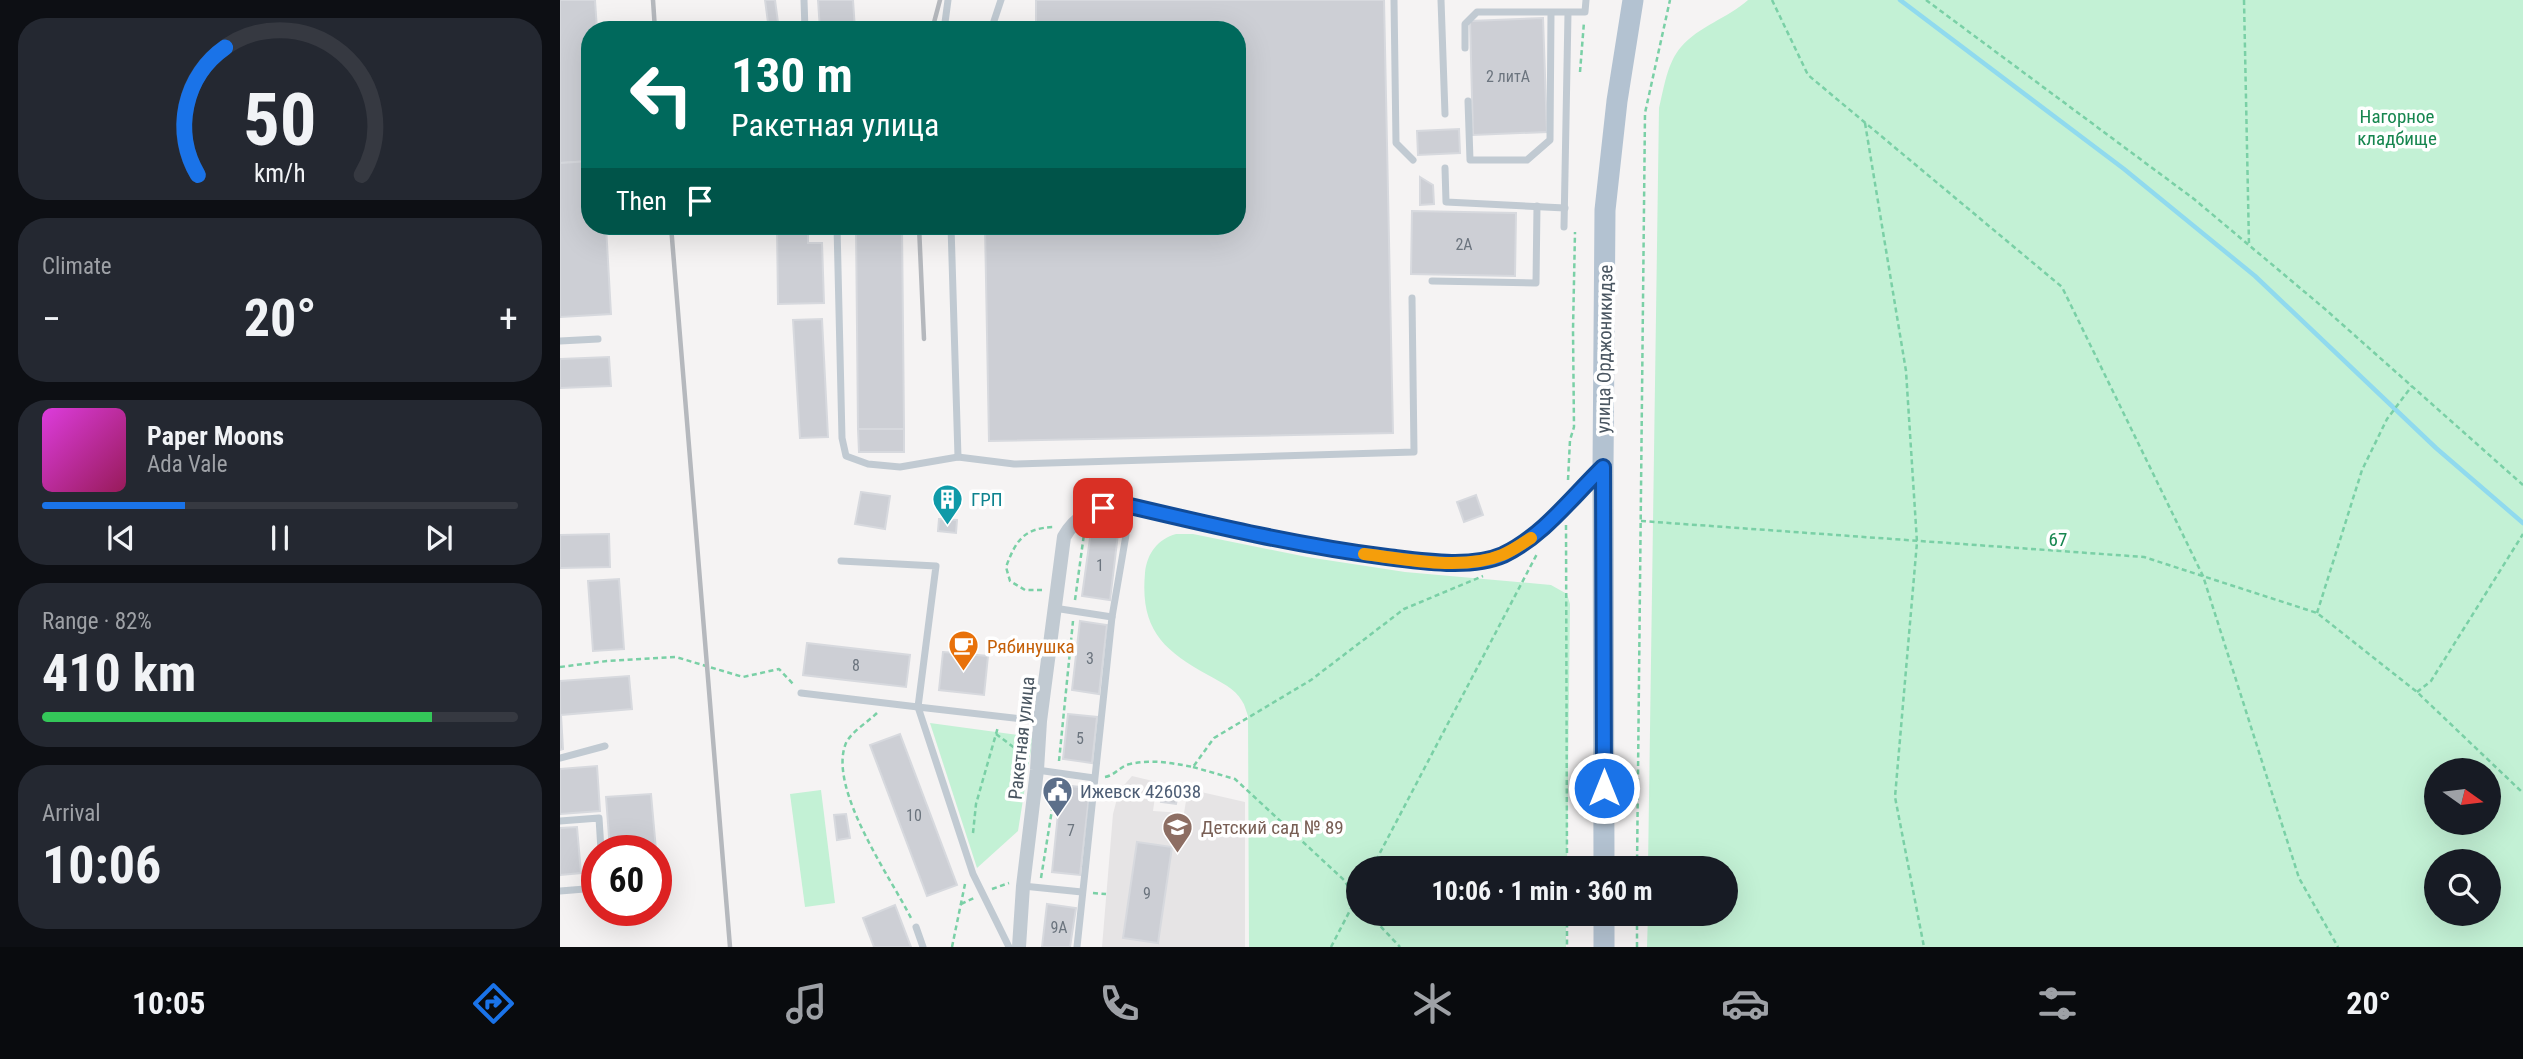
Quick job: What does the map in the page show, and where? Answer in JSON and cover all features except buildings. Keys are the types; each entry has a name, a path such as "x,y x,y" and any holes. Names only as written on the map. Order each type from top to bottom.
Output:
{"main road":[{"name":"улица Орджоникидзе","path":"1604,856 1605,211 1617,101 1633,0"},
{"path":"1604,926 1604,947"}],"street":[{"path":"1070,526 1091,511 1115,505 1130,506 1315,547 1416,560 1466,563 1501,556 1536,535 1603,467"},
{"name":"Ракетная улица","path":"1019,947 1040,721 1064,537 1070,526"}],"lane":[{"path":"804,0 805,21"},
{"path":"945,21 948,0"},
{"path":"994,21 1001,0"},
{"path":"1394,0 1396,144 1413,160"},
{"path":"1441,0 1445,114"},
{"path":"1465,48 1465,24 1477,12 1585,12 1586,0"},
{"path":"1468,102 1470,160 1527,160 1550,140 1551,13"},
{"path":"1564,227 1568,13"},
{"path":"1445,168 1446,202 1565,208"},
{"path":"1433,281 1536,283 1537,206"},
{"path":"837,235 842,438 846,457 869,464 900,467 958,457 1014,464 1414,452 1412,298"},
{"path":"951,235 958,457"},
{"path":"560,341 598,339"},
{"path":"1077,947 1112,617 1126,535"},
{"path":"841,561 936,566 918,707 969,863 1009,947"},
{"path":"1054,608 1112,617"},
{"path":"802,693 1040,721"},
{"path":"560,758 605,746"},
{"path":"1037,770 1094,778"},
{"path":"560,821 599,818 600,835"},
{"path":"1024,886 1082,892"},
{"path":"560,891 581,889"},
{"path":"916,928 923,947"}],"path":[{"path":"1637,856 1645,113 1671,0"},
{"path":"1772,0 1808,75 2062,287 2203,576 2299,878 2338,947"},
{"path":"1926,0 2194,199 2325,309 2523,485"},
{"path":"2244,0 2249,246"},
{"path":"1866,122 1906,371 1917,542 1895,797 1924,947"},
{"path":"1567,856 1567,502 1570,440 1574,427 1575,228"},
{"path":"2317,613 2362,470 2387,419 2412,386"},
{"path":"1640,522 2144,556 2317,613 2417,692 2523,793"},
{"path":"1056,591 1026,590 1010,581 1006,567 1016,542 1038,528 1070,526"},
{"path":"2417,692 2431,681 2523,534"},
{"path":"1378,856 1542,545"},
{"path":"1193,767 1214,738 1311,680 1404,609 1489,574"},
{"path":"1040,887 1058,774 1071,646"},
{"path":"560,667 677,657 743,677 779,669 802,693"},
{"path":"888,704 846,741 843,762 848,791 864,834 916,928"},
{"path":"952,947 969,863 976,804 1001,717"},
{"path":"996,734 1020,751 1037,770"},
{"path":"1115,775 1126,765 1157,760 1235,779 1346,883"},
{"path":"1331,947 1346,919"},
{"path":"1380,926 1400,947"},
{"path":"1567,926 1567,947"},
{"path":"1637,926 1637,947"}],"shaded area":[{"name":"Детский сад № 89","path":"1132,776 1157,782 1153,811 1184,813 1188,789 1245,802 1245,947 1102,947 1113,814 1119,791"}],"green space":[{"name":"67","path":"1748,0 2523,0 2523,947 1647,947 1648,926 1738,926 1738,856 1648,856 1659,108 1664,84 1676,53 1696,33"},
{"path":"1193,534 1307,557 1405,572 1551,585 1567,594 1570,604 1567,856 1346,856 1346,926 1566,926 1566,947 1249,947 1248,716 1239,696 1178,656 1157,635 1151,623 1144,592 1148,559 1154,548 1170,536"},
{"path":"930,723 1033,737 1018,831 977,868"},
{"path":"821,790 835,903 805,907 790,794"}],"waterway":[{"path":"1900,0 2124,169 2255,276 2436,448 2523,523"}],"railway":[{"path":"653,0 654,21"},
{"path":"934,21 940,0"},
{"path":"672,235 730,947"},
{"path":"919,235 924,339"}],"slow traffic":[{"path":"1364,554 1466,563 1501,556 1531,538"}],"place":[{"name":"ГРП","path":"948,526"},
{"name":"Рябинушка","path":"964,673"},
{"name":"Ижевск 426038","path":"1057,818"},
{"name":"Детский сад № 89","path":"1178,854"}],"route":[{"path":"1103,508 1115,505 1130,506 1315,547 1416,560 1466,563 1501,556 1536,535 1603,467 1604,788"}],"park label":[{"name":"Нагорное кладбище","path":"2397,127"}]}
